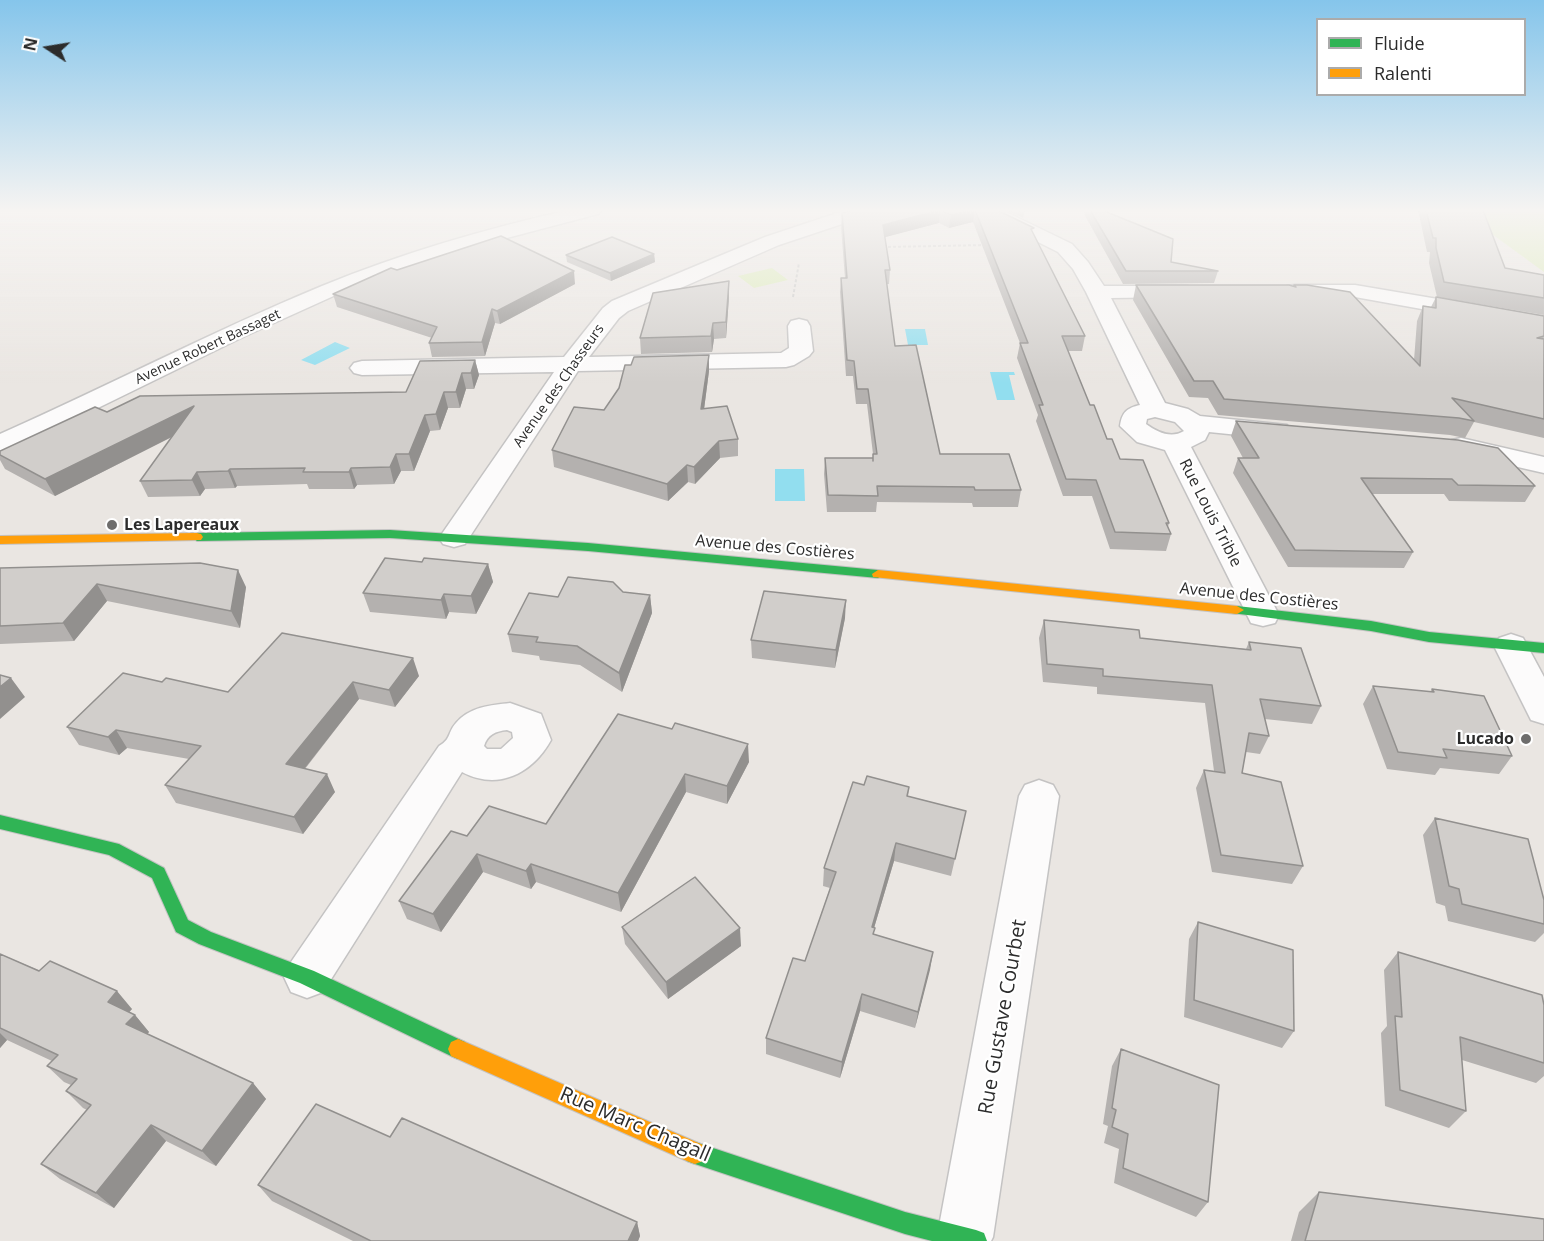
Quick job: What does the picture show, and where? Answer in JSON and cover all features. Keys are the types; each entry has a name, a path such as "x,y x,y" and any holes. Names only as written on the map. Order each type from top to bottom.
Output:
{"street":[{"name":"Avenue Robert Bassaget","path":"0,444 216,342 386,268"},
{"name":"Avenue des Chasseurs","path":"454,538 571,364 611,313 620,306 711,268"},
{"path":"1082,268 1097,292 1155,409 1182,415 1184,433 1298,433"},
{"path":"1097,292 1203,291"},
{"path":"1273,291 1355,291 1544,324"},
{"path":"362,368 786,360 801,351 800,326"},
{"name":"Rue Louis Trible","path":"1184,433 1263,615"},
{"path":"1438,444 1477,449 1544,465"},
{"name":"Avenue des Costières","path":"0,540 390,534 588,547 1111,596 1371,626 1429,637 1527,647"},
{"path":"1527,647 1544,711"},
{"path":"307,977 452,756 464,749"},
{"name":"Rue Gustave Courbet","path":"970,1239 1039,796"},
{"name":"Rue Marc Chagall","path":"0,822 113,849 158,873 182,926 205,938 307,977 433,1038 687,1149 905,1223 970,1239"}],"path":[{"path":"797,268 789,316 800,326"}],"green space":[{"path":"772,268 788,280 754,288 738,276"}],"water":[{"path":"905,329 925,329 928,345 908,345"},
{"path":"335,342 350,348 315,365 301,360"},
{"path":"990,372 1014,372 1015,375 1009,375 1015,400 997,400"},
{"path":"775,469 804,469 805,501 775,501"}],"building":[{"path":"391,268 397,270 403,268 568,268 574,271 497,311 492,309 482,342 429,343 437,327 333,294"},
{"path":"598,268 622,268 610,273"},
{"path":"846,268 890,268 890,270 885,270 895,346 916,345 940,454 1009,454 1021,490 877,486 878,496 828,495 825,458 873,458 873,454 877,454 868,389 857,389 854,361 847,360 841,278 847,278"},
{"path":"998,268 1051,268 1085,336 1062,336 1090,405 1094,405 1107,439 1112,439 1120,459 1143,460 1169,523 1166,523 1171,534 1115,532 1096,480 1066,479 1039,405 1043,405 1020,343 1028,343"},
{"path":"1124,268 1202,268 1218,271 1126,271"},
{"path":"1441,268 1505,268 1544,275 1544,298 1444,282"},
{"path":"729,281 726,322 713,323 711,336 640,338 653,293"},
{"path":"1136,285 1289,285 1296,287 1294,285 1307,285 1350,292 1420,366 1423,306 1436,308 1436,297 1544,316 1544,336 1537,338 1544,339 1544,419 1452,398 1474,421 1224,399 1213,381 1194,381"},
{"path":"709,355 701,409 727,406 738,439 719,441 694,467 687,465 667,484 552,450 574,407 604,410 619,388 625,365 631,365 634,357"},
{"path":"475,360 471,373 462,373 456,392 444,392 436,414 425,415 409,454 396,454 390,467 351,468 349,472 303,472 305,468 230,469 228,471 197,472 192,480 140,481 194,406 45,479 0,455 0,451 95,407 107,412 140,396 406,392 420,361"},
{"path":"1236,421 1458,440 1498,448 1535,486 1458,485 1452,479 1361,478 1413,552 1295,550 1238,458 1259,458"},
{"path":"385,558 422,562 424,558 488,564 471,596 444,594 441,600 363,593"},
{"path":"200,563 238,570 231,611 97,584 63,623 0,626 0,568"},
{"path":"568,577 613,582 623,592 650,595 619,673 577,646 536,642 538,637 508,634 529,593 558,597"},
{"path":"764,591 846,600 836,650 751,640"},
{"path":"1044,620 1139,630 1140,638 1251,650 1249,642 1301,648 1321,706 1260,699 1269,736 1249,733 1242,773 1281,782 1303,866 1221,855 1204,770 1225,773 1212,685 1103,676 1103,669 1047,664"},
{"path":"282,633 413,658 389,690 353,682 286,764 327,774 294,817 165,785 201,746 116,730 108,737 67,727 123,673 162,682 166,678 228,692"},
{"path":"0,675 11,678 0,687"},
{"path":"1373,686 1434,692 1432,689 1484,696 1512,756 1443,749 1447,758 1398,752"},
{"path":"618,714 672,729 675,723 748,744 727,786 685,774 618,893 531,864 526,871 477,854 433,914 399,901 451,831 467,836 489,806 546,824"},
{"path":"867,776 909,787 907,796 966,811 955,859 896,843 872,927 875,928 873,934 933,952 918,1012 862,994 842,1062 766,1038 793,958 805,961 836,872 824,868 853,782 864,785"},
{"path":"1435,818 1528,839 1544,900 1544,924 1462,904 1459,889 1449,886"},
{"path":"695,877 740,928 666,982 622,927"},
{"path":"1198,922 1293,950 1294,1031 1194,1000"},
{"path":"1398,952 1542,995 1544,1063 1460,1037 1466,1111 1400,1090 1395,1016 1402,1017"},
{"path":"0,954 39,971 50,961 117,991 108,1002 135,1015 126,1024 253,1083 202,1151 151,1125 96,1193 41,1164 91,1105 66,1091 77,1079 47,1066 58,1055 0,1028"},
{"path":"1121,1049 1219,1085 1208,1202 1123,1168 1128,1134 1112,1127 1116,1110 1112,1108"},
{"path":"316,1104 390,1137 402,1118 637,1222 628,1241 371,1241 258,1185"},
{"path":"1319,1192 1544,1219 1544,1241 1305,1241"}],"traffic: fast":[{"path":"197,537 390,534 588,547 878,574"},
{"path":"1237,610 1371,626 1429,637 1544,648"},
{"path":"0,822 113,849 158,873 182,926 205,938 307,977 458,1049"},
{"path":"695,1153 905,1223 976,1241"}],"traffic: slow":[{"path":"0,540 197,537"},
{"path":"878,574 1237,610"},
{"path":"458,1049 695,1153"}],"place":[{"name":"Les Lapereaux","path":"112,525"},
{"name":"Lucado","path":"1526,739"}]}
